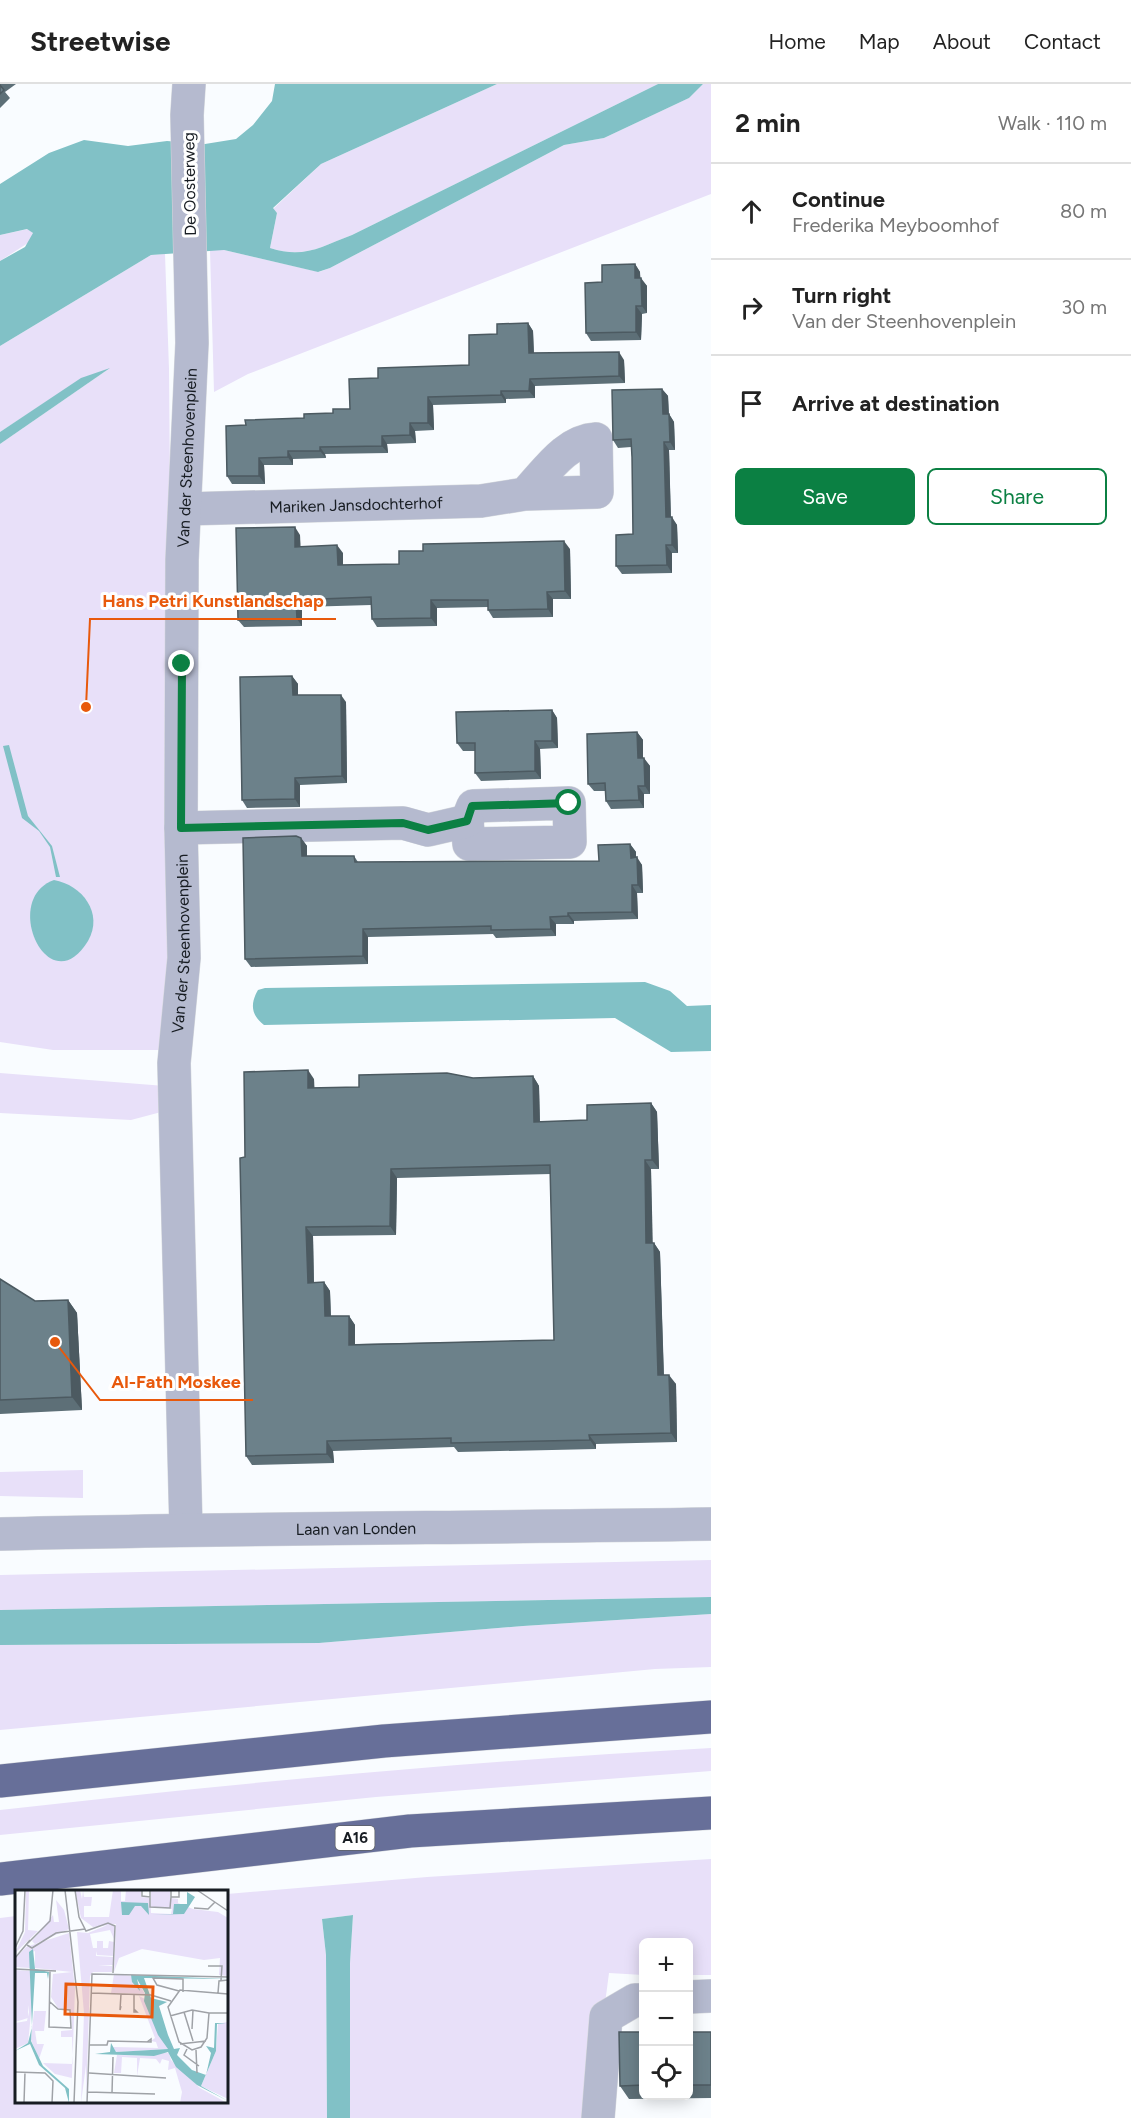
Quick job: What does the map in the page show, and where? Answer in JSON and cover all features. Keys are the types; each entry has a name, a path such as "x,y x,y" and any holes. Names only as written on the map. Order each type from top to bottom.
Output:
{"highway":[{"path":"0,1781 384,1741 711,1717"},
{"name":"A16","path":"0,1879 410,1832 711,1813"}],"street":[{"name":"De Oosterweg","path":"188,100 191,285"},
{"name":"Van der Steenhovenplein","path":"186,1529 174,1063 184,958 181,828 184,509 191,401 191,285"},
{"name":"Mariken Jansdochterhof","path":"184,509 481,501 525,494"},
{"path":"181,828 403,823 428,830 467,821"},
{"name":"Laan van Londen","path":"0,1534 186,1529 389,1530 711,1524"},
{"path":"693,1997 711,1996"},
{"path":"598,2118 606,2017 635,2000 639,2000"}],"shaded area":[{"path":"497,84 658,84 352,235 302,252 270,248 277,213 273,209 321,164"},
{"path":"703,84 711,84 711,194 248,374 214,392 210,250 224,250 319,272 564,145 604,138 689,98"},
{"path":"28,229 33,233 31,241 0,261 0,235"},
{"path":"165,254 169,369 174,965 164,1050 53,1050 0,1042 0,444 107,370 81,379 0,432 0,346 151,255"},
{"path":"0,1073 165,1086 165,1111 131,1120 0,1113"},
{"path":"83,1470 83,1498 0,1496 0,1472"},
{"path":"711,1560 711,1597 0,1610 0,1575"},
{"path":"711,1614 711,1667 655,1669 0,1730 0,1645 319,1643 523,1626"},
{"path":"711,1748 711,1771 376,1797 0,1835 0,1810 355,1774 533,1759"},
{"path":"711,1859 711,1975 693,1975 693,1938 639,1938 639,1975 609,1973 590,2118 350,2118 350,1963 353,1915 322,1919 326,1955 327,2118 0,2118 0,1918 15,1916 15,2103 228,2103 228,1894 427,1877"}],"water":[{"path":"275,84 497,84 321,164 273,208 277,213 270,248 302,252 352,235 658,84 703,84 689,98 604,138 564,145 330,268 318,272 224,250 151,255 0,346 0,261 25,247 33,233 27,229 0,235 0,184 49,153 84,140 128,146 167,141 205,144 236,139 253,125 272,101"},
{"path":"110,368 0,444 0,432 81,378"},
{"path":"9,745 28,816 52,846 60,877 56,877 50,847 39,831 22,818 3,746"},
{"path":"54,880 64,883 81,894 88,902 93,920 88,941 73,958 59,961 46,955 36,942 31,925 31,907 38,891"},
{"path":"645,982 670,991 687,1006 711,1005 711,1051 671,1052 615,1018 264,1025 256,1017 253,1009 258,990 265,988"},
{"path":"711,1597 711,1614 523,1626 319,1643 0,1645 0,1610"},
{"path":"353,1915 350,1963 350,2118 327,2118 326,1955 322,1919"}],"building":[{"path":"635,264 635,278 641,278 642,306 636,306 636,332 586,333 585,283 602,282 602,265"},
{"path":"528,323 529,353 619,352 619,376 530,379 529,391 501,391 501,395 428,397 428,423 410,423 410,435 382,436 382,446 320,447 320,451 288,451 288,457 259,458 259,476 227,476 226,426 246,425 245,420 304,418 304,414 333,413 333,409 350,409 349,379 378,378 378,368 469,365 469,335 497,334 497,324"},
{"path":"662,389 663,414 669,414 670,442 664,442 666,517 672,517 672,545 666,545 667,565 616,566 616,535 633,534 632,457 631,439 613,440 612,390"},
{"path":"295,527 295,547 337,545 338,565 399,564 399,551 423,551 423,544 564,541 565,591 547,592 548,609 488,610 488,600 431,600 431,618 372,619 371,597 296,600 297,619 238,620 236,528"},
{"path":"292,676 293,695 341,695 342,776 295,778 295,799 242,800 240,677"},
{"path":"552,710 552,741 535,741 535,771 475,773 475,743 457,743 456,712"},
{"path":"637,732 638,758 644,758 645,786 638,786 639,800 606,801 605,783 588,784 587,734"},
{"path":"296,836 301,838 302,856 354,856 355,862 599,861 598,845 630,844 631,858 637,857 638,885 632,885 632,912 568,913 568,916 550,917 551,929 491,930 491,926 363,929 363,956 245,959 243,838"},
{"path":"308,1070 308,1088 359,1087 359,1075 447,1073 473,1078 533,1076 534,1122 587,1120 587,1105 651,1103 652,1160 645,1160 646,1243 654,1243 658,1375 669,1375 671,1433 589,1435 590,1440 451,1443 451,1438 327,1441 327,1454 246,1456 240,1158 245,1157 244,1072","holes":["550,1165 554,1340 349,1345 349,1316 325,1316 324,1282 308,1283 306,1227 390,1226 391,1169"]},
{"path":"0,1279 35,1301 68,1300 72,1397 0,1400"},
{"path":"619,2032 639,2032 639,2085 620,2086"},
{"path":"693,2032 711,2032 711,2085 693,2085"}],"place":[{"name":"Hans Petri Kunstlandschap","path":"86,707"},
{"name":"Al-Fath Moskee","path":"55,1342"}],"route":[{"path":"182,664 181,828 403,823 428,830 467,821 472,806 569,803"}]}
